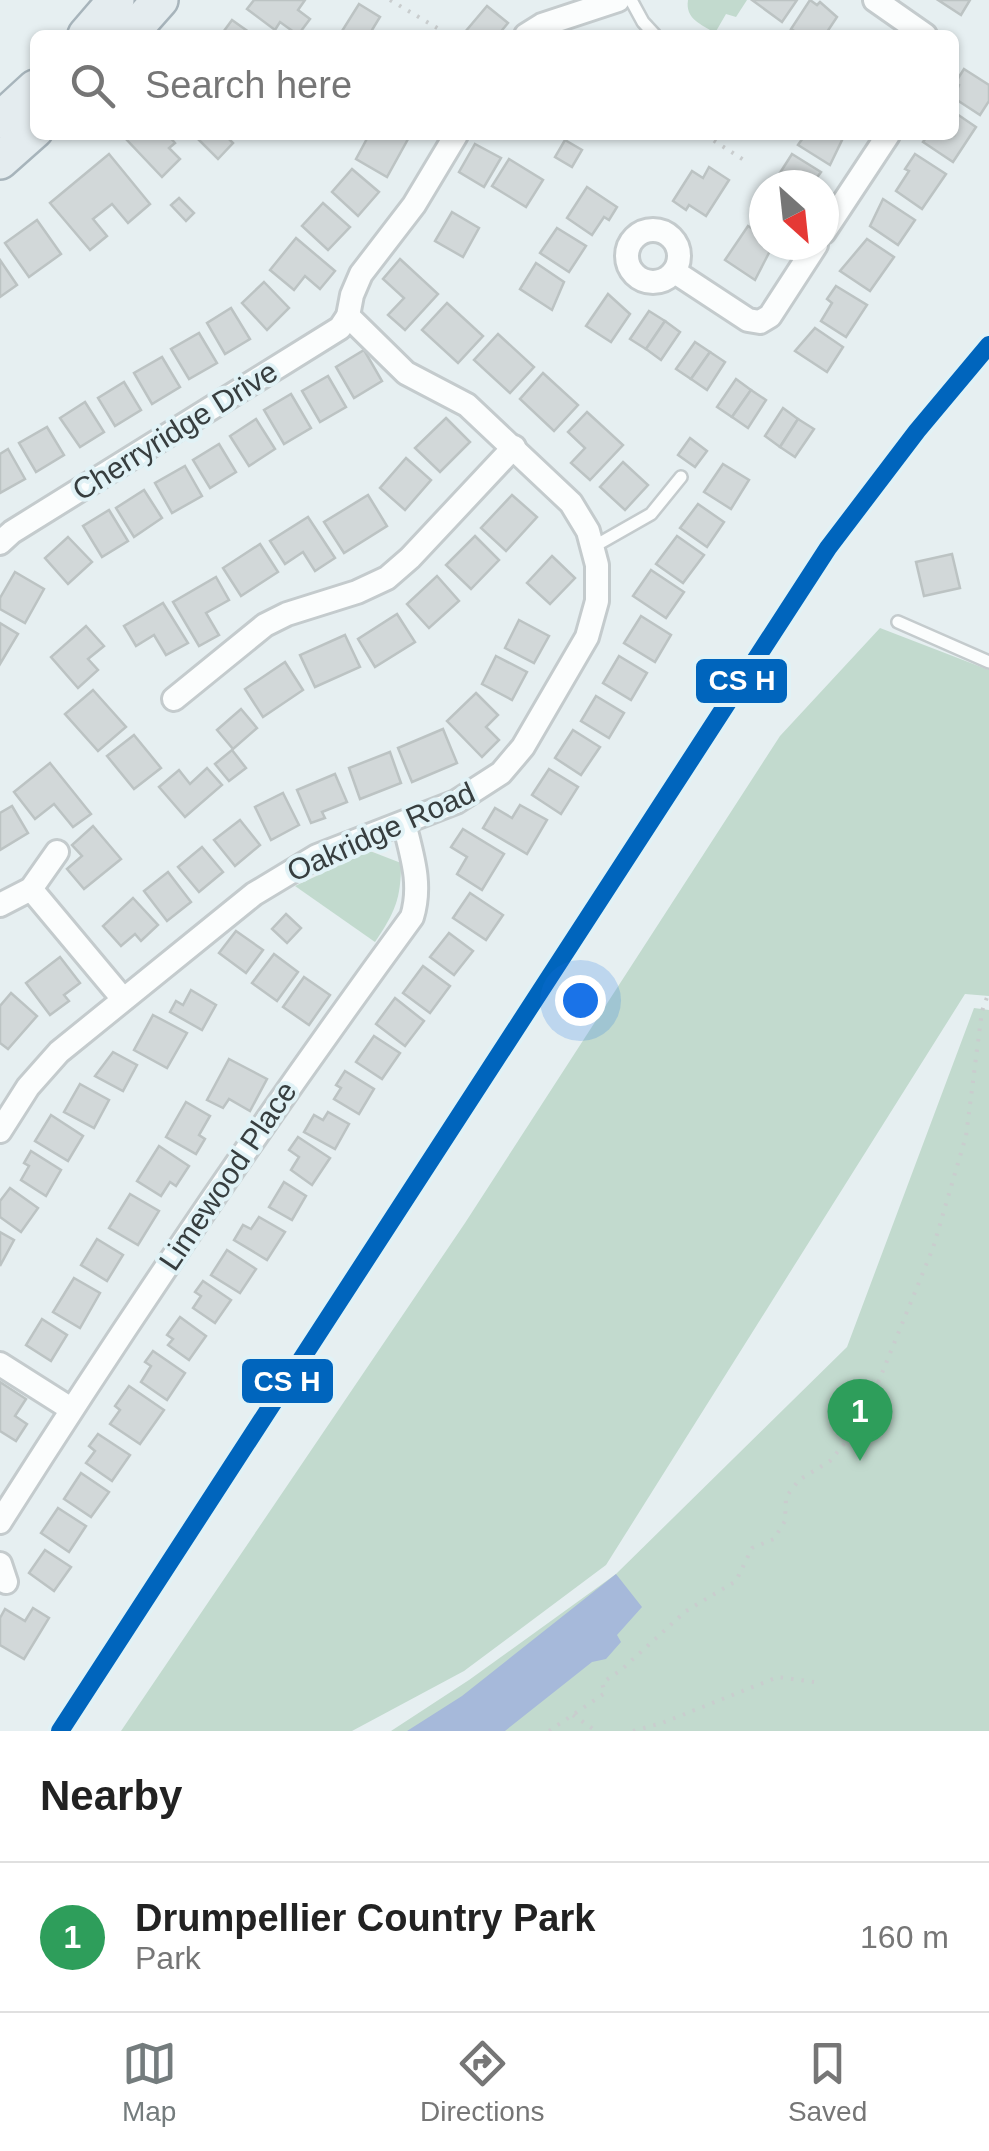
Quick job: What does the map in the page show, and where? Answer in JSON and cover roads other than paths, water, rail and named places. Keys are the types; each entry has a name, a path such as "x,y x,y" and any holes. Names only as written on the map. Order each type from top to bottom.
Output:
{"main road":[{"path":"90,30 116,0"},
{"path":"133,30 160,0"},
{"path":"0,120 30,93"},
{"path":"0,161 30,134"}],"street":[{"path":"534,30 618,0"},
{"path":"874,0 918,30"},
{"path":"348,316 360,274 414,205 453,140"},
{"path":"839,209 885,140"},
{"path":"675,272 748,320 760,322 770,316 806,260"},
{"name":"Oakridge Road","path":"0,1131 44,1069 122,999 254,894 287,872 482,788 501,774 523,747 588,636 597,601 593,547 571,502 468,404 406,372 348,316"},
{"name":"Cherryridge Drive","path":"0,543 340,328 348,316"},
{"path":"174,699 265,625 386,578 410,558 514,447"},
{"name":"Limewood Place","path":"0,1522 71,1409 286,1090 412,917 418,897 417,878 404,823"},
{"path":"0,904 31,889 57,852"},
{"path":"31,889 122,999"},
{"path":"0,1364 71,1409"}],"lane":[{"path":"631,0 651,30"},
{"path":"593,547 651,514 680,477"},
{"path":"898,622 989,662"}],"water":[{"path":"616,1574 642,1607 617,1635 621,1642 606,1659 592,1662 505,1731 407,1731 462,1696"}],"place":[{"name":"Drumpellier Country Park","path":"860,1461"}]}
